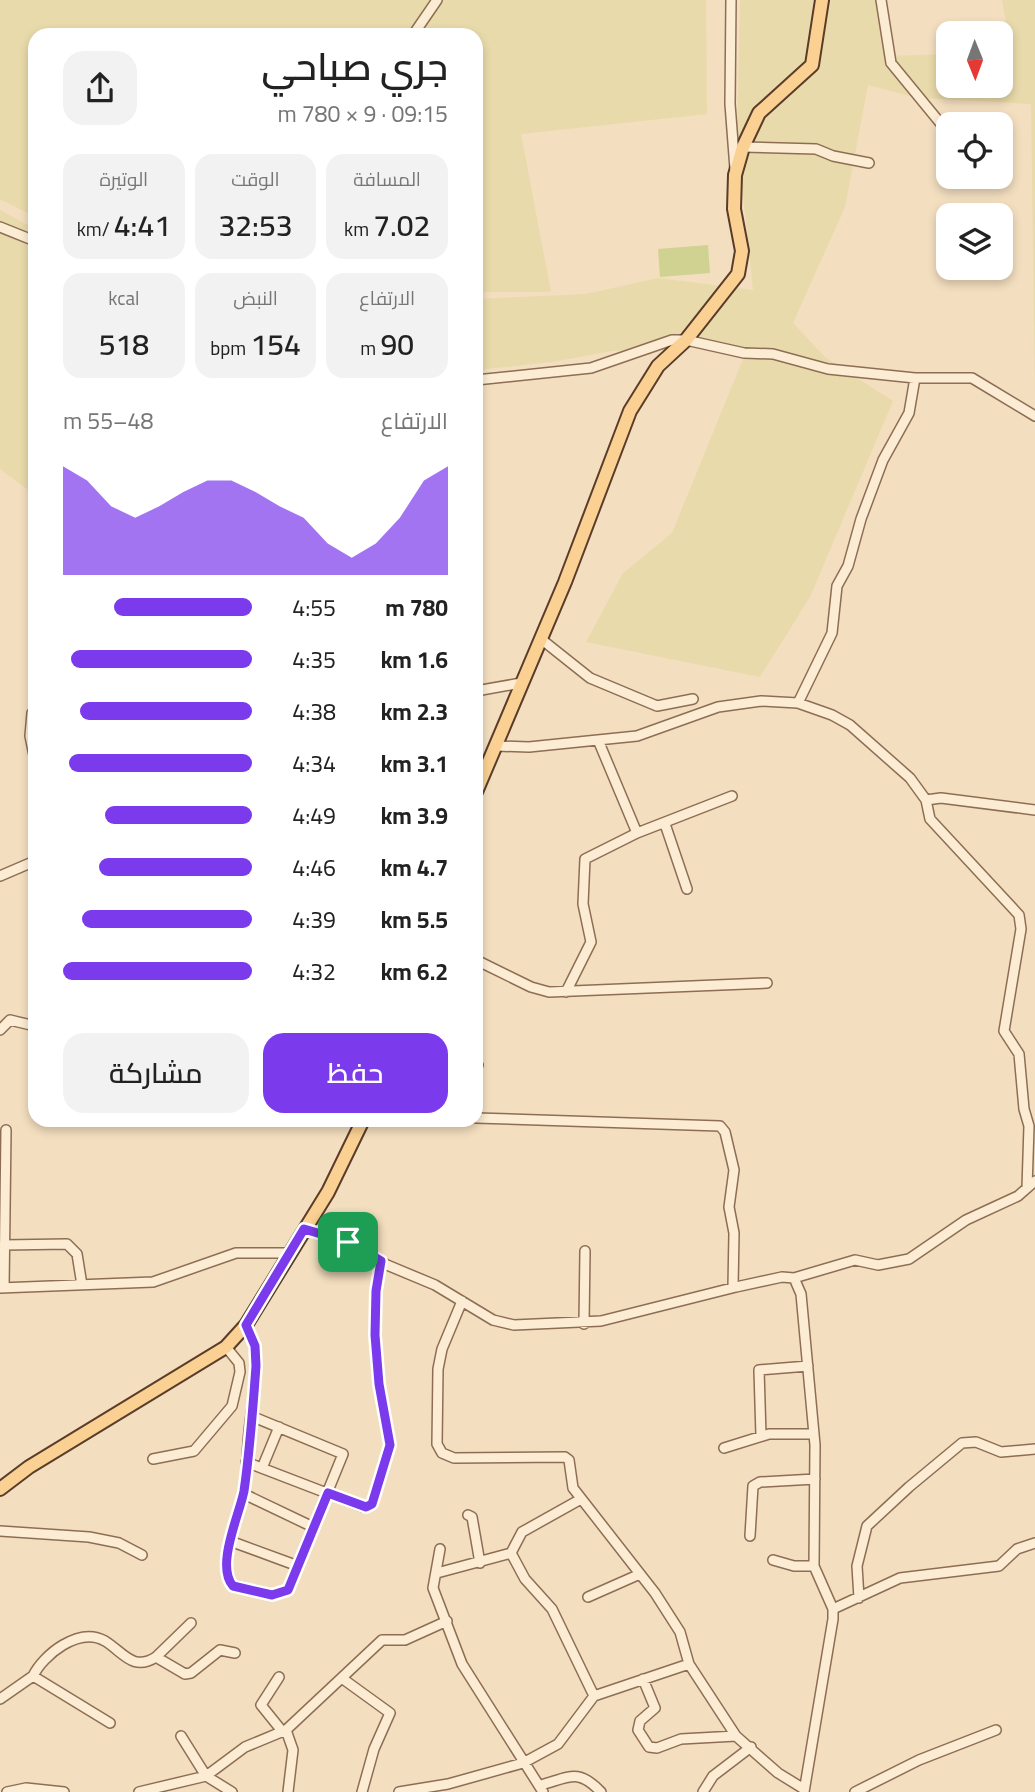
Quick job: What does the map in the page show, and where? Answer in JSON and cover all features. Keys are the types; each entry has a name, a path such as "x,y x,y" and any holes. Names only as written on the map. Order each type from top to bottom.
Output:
{"main road":[{"path":"483,770 496,746 541,639 630,411 658,366 686,340 740,268 742,251 734,209 735,175 743,147 759,113 812,65 822,0"},
{"path":"0,1489 29,1466 226,1347 246,1325 328,1192 360,1127"}],"street":[{"path":"419,28 437,0"},
{"path":"731,0 730,104 735,175"},
{"path":"881,0 891,63 936,119"},
{"path":"743,147 816,149 833,156 869,163"},
{"path":"0,227 28,238"},
{"path":"483,379 541,372 566,373 591,368 672,340 686,340 744,353 773,354 828,369 915,378 972,378 1035,416"},
{"path":"798,704 832,633 837,586 848,566 861,519 883,460 909,413 915,378"},
{"path":"541,639 590,678 657,706 693,699"},
{"path":"483,690 521,683"},
{"path":"304,1229 348,1242 381,1261 435,1285 503,1324 584,1324 733,1287 782,1277 794,1279 855,1260 878,1265 909,1259 966,1220 1018,1196 1031,1185 1029,1126 1024,1109 1019,1054 1008,1042 1004,1031 1021,929 1019,915 930,819 927,815 926,800 910,778 849,725 832,715 798,704 741,703 718,707 637,736 529,747 496,746"},
{"path":"598,740 638,833"},
{"path":"566,992 591,942 583,904 583,860 638,833 732,796"},
{"path":"926,800 941,798 1035,810"},
{"path":"666,824 687,889"},
{"path":"0,876 28,864"},
{"path":"483,963 531,987 566,992 767,983"},
{"path":"0,1030 10,1020 28,1024"},
{"path":"483,1118 720,1126 725,1132 734,1170 729,1207 734,1233 733,1287"},
{"path":"6,1130 2,1288 153,1282 236,1253 288,1253"},
{"path":"4,1245 67,1244 77,1254 82,1285"},
{"path":"584,1324 585,1251"},
{"path":"246,1462 363,1507 370,1506 389,1450 375,1335 376,1291 381,1261"},
{"path":"462,1301 442,1349 438,1369 437,1444 442,1453 454,1458 565,1457 569,1460 573,1488 640,1574 680,1632 689,1664 736,1736 778,1773 804,1790 808,1751 827,1668 832,1609 814,1566 814,1434 801,1294 794,1279"},
{"path":"246,1325 255,1346 256,1366 246,1462 244,1494 230,1541 227,1577 233,1586 278,1594 288,1590 342,1452 251,1416"},
{"path":"152,1458 194,1451 232,1406 240,1372 226,1347"},
{"path":"761,1436 759,1370 808,1366"},
{"path":"262,1468 279,1427"},
{"path":"724,1448 761,1436 814,1434"},
{"path":"859,1598 857,1566 867,1526 918,1479 962,1443 976,1442 1001,1452 1035,1449"},
{"path":"750,1536 751,1498 756,1483 815,1479"},
{"path":"244,1494 313,1527"},
{"path":"437,1573 511,1553 522,1532 581,1499"},
{"path":"468,1516 472,1517 480,1563"},
{"path":"0,1531 89,1537 119,1544 142,1555"},
{"path":"230,1541 298,1566"},
{"path":"832,1609 900,1578 999,1566 1017,1549 1035,1543"},
{"path":"440,1549 433,1588 462,1664 523,1763 542,1789 578,1775 589,1779 601,1792"},
{"path":"511,1553 525,1580 552,1609 594,1696"},
{"path":"773,1560 794,1566 814,1566"},
{"path":"588,1597 640,1574"},
{"path":"139,1792 206,1776 245,1747 284,1731 382,1640 405,1640 447,1621"},
{"path":"0,1699 33,1676 41,1660 68,1642 88,1638 105,1641 133,1662 140,1664 156,1657 191,1623"},
{"path":"156,1657 185,1674 191,1673 220,1650 235,1653"},
{"path":"399,1792 449,1788 523,1763 558,1744 594,1696 689,1664"},
{"path":"33,1676 110,1723"},
{"path":"279,1677 261,1705 284,1731 293,1750 288,1792"},
{"path":"343,1679 390,1713 374,1749 362,1792"},
{"path":"643,1679 655,1709 640,1721 638,1730 649,1747 657,1748 681,1739 736,1736"},
{"path":"855,1792 919,1760 996,1730"},
{"path":"181,1736 206,1776 232,1792"},
{"path":"703,1792 713,1776 751,1747"},
{"path":"7,1792 26,1788 64,1792"}],"shaded area":[{"path":"0,0 706,0 707,114 521,134 551,292 483,292 483,28 28,28 28,213 0,199"},
{"path":"740,0 885,0 887,56 936,54 936,98 1013,98 1013,21 1006,21 1002,0 1035,0 1035,395 1031,104 917,98 868,85 845,207 793,323 826,358 893,401 810,597 760,677 586,642 623,573 672,533 743,359 707,347 612,351 552,362 483,369 483,299 586,294 658,278 753,290 737,137"},
{"path":"0,210 28,225 28,490 0,469"}],"green space":[{"path":"708,245 710,273 660,277 658,249"}],"route":[{"path":"304,1229 348,1242 381,1261 376,1291 375,1335 379,1384 387,1414 390,1445 372,1504 366,1507 328,1493 288,1590 272,1595 233,1586 227,1577 230,1541 237,1510 244,1494 256,1366 255,1346 246,1325 304,1229"}]}
